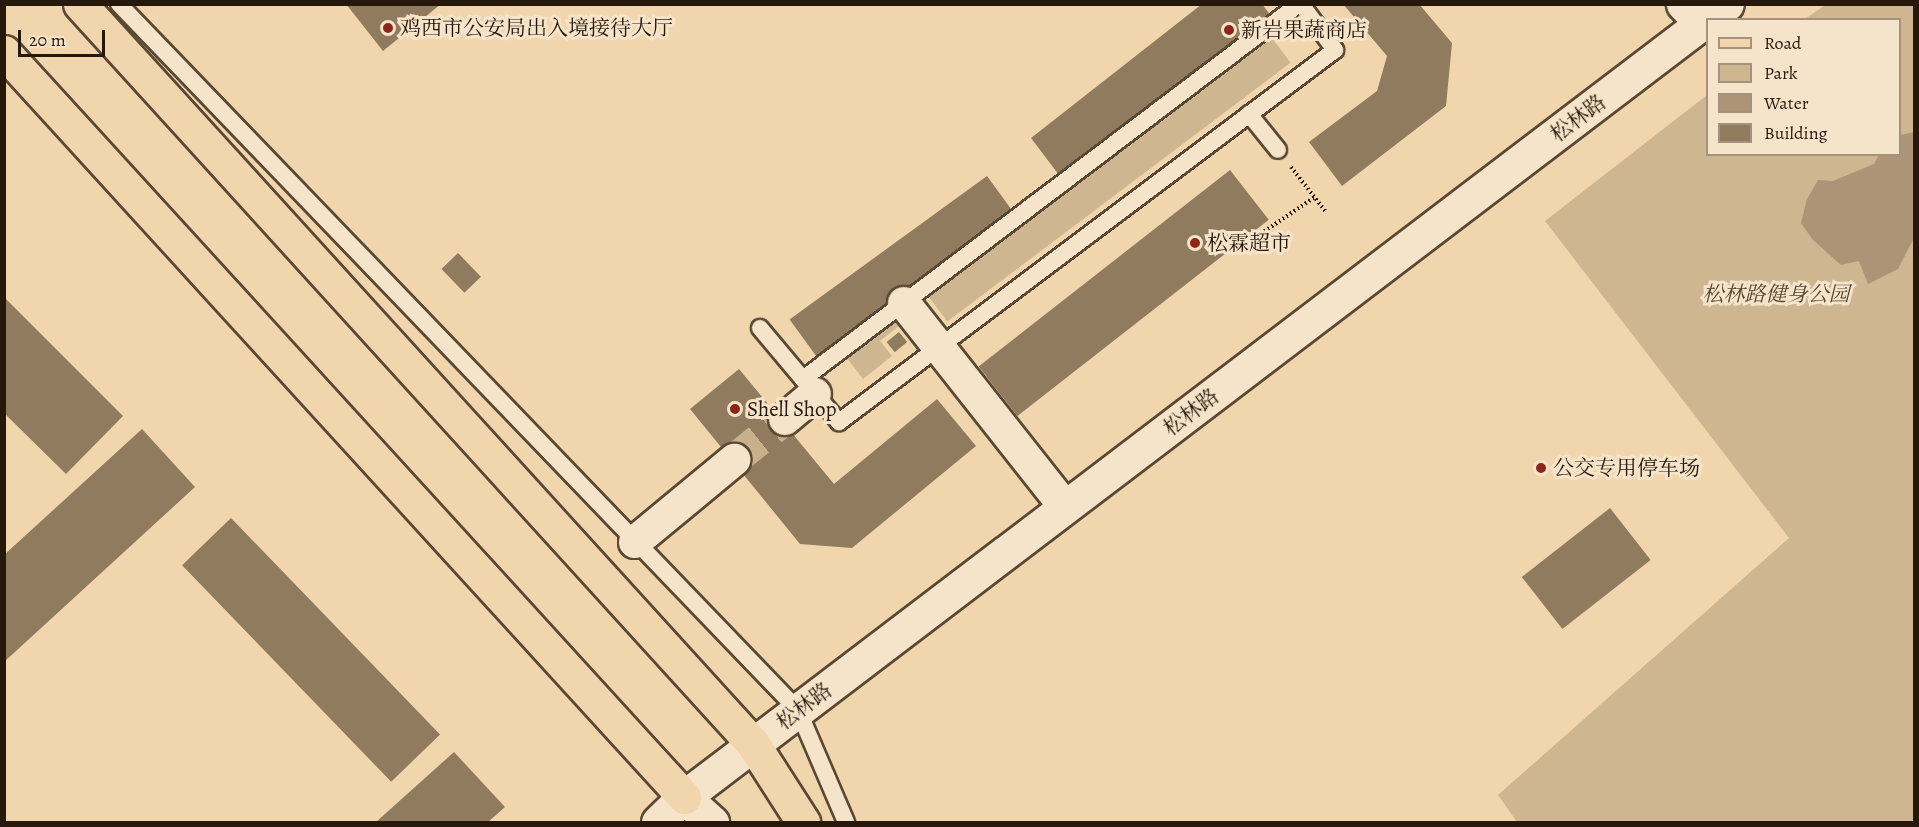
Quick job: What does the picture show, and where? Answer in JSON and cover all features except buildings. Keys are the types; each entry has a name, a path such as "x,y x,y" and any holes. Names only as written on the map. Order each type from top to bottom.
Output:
{"main road":[{"path":"80,4 753,744 803,822"},
{"path":"4,51 684,796"}],"street":[{"name":"松林路","path":"658,822 684,796 1065,507 1704,11"},
{"path":"904,303 1065,507"},
{"path":"785,419 809,387"},
{"path":"635,542 734,460"},
{"path":"684,796 712,822"}],"lane":[{"path":"119,4 798,710 846,822"},
{"path":"760,328 809,387 839,422 1335,50 1300,4 904,303 809,387"},
{"path":"1249,114 1278,150"}],"path":[{"path":"1278,150 1326,212"},
{"path":"1253,239 1315,197"}],"green space":[{"name":"松林路健身公园","path":"1825,5 1914,5 1914,822 1517,822 1498,795 1789,538 1545,221 1706,96 1706,156 1901,156 1901,18 1806,18"},
{"path":"1272,38 1291,63 947,322 929,297"},
{"path":"891,317 899,326 880,341 892,356 863,379 844,354"}],"water":[{"path":"1914,132 1914,238 1898,269 1868,284 1859,261 1841,265 1813,240 1801,223 1807,199 1818,180 1833,181 1874,164 1878,156 1901,156 1901,135"}],"tunnel":[{"path":"734,460 785,419"}],"place":[{"name":"鸡西市公安局出入境接待大厅","path":"388,28"},
{"name":"新岩果蔬商店","path":"1229,30"},
{"name":"松霖超市","path":"1195,243"},
{"name":"Shell Shop","path":"735,409"},
{"name":"公交专用停车场","path":"1541,468"}]}
